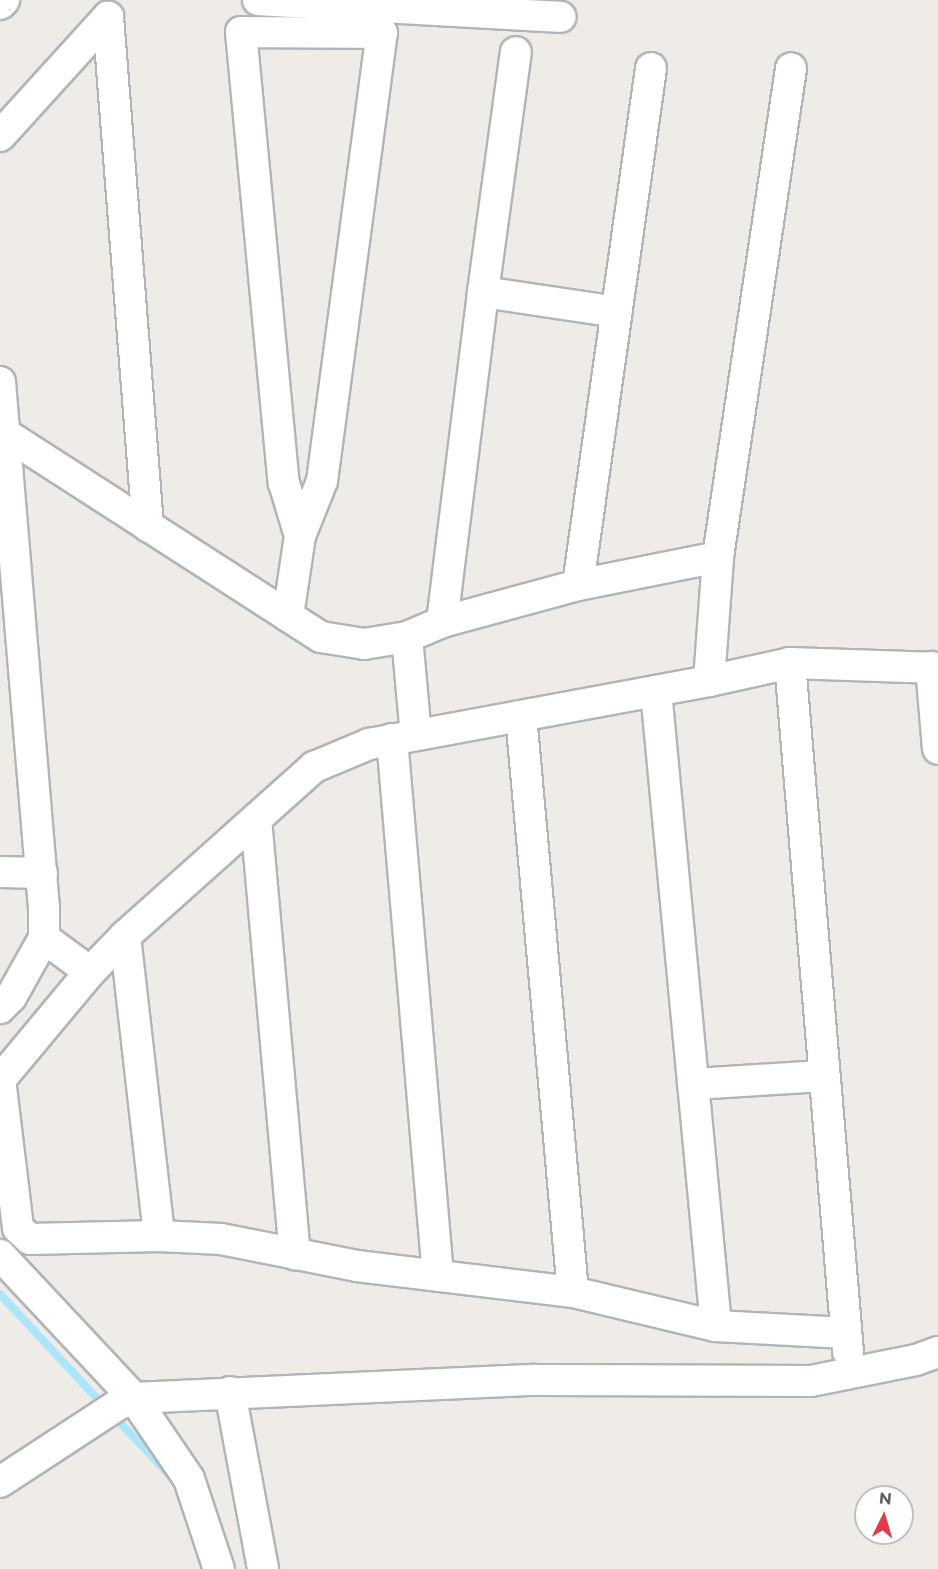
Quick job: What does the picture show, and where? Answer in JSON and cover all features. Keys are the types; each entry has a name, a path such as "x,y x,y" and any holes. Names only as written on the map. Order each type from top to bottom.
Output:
{"street":[{"path":"0,4 4,0"},
{"path":"258,0 561,17"},
{"path":"0,136 108,17 148,526"},
{"path":"288,616 300,536 322,481 382,33 241,32 284,483 300,536"},
{"path":"442,622 483,292 516,52"},
{"path":"578,585 651,68"},
{"path":"709,681 718,557 790,68"},
{"path":"483,292 617,312"},
{"path":"0,382 42,873 44,938 11,997 0,1008"},
{"path":"4,433 321,637 364,644 406,637 442,622 578,585 718,557"},
{"path":"406,637 404,737 438,1276"},
{"path":"790,663 849,1373"},
{"path":"846,1333 716,1326 573,1292 357,1266 221,1239 159,1236 30,1239 18,1228 0,1080 90,972 125,936 314,767 369,744 709,681 790,663 934,667 938,749"},
{"path":"656,691 716,1326"},
{"path":"521,716 573,1292"},
{"path":"256,819 295,1254"},
{"path":"0,872 42,873"},
{"path":"125,936 159,1236"},
{"path":"44,938 90,972"},
{"path":"693,1084 824,1076"},
{"path":"0,1256 127,1401 189,1479 219,1569"},
{"path":"0,1482 127,1401 230,1392 535,1380 811,1381 938,1352"},
{"path":"230,1392 263,1569"}],"waterway":[{"path":"0,1294 105,1407"},
{"path":"114,1416 171,1477"}]}
